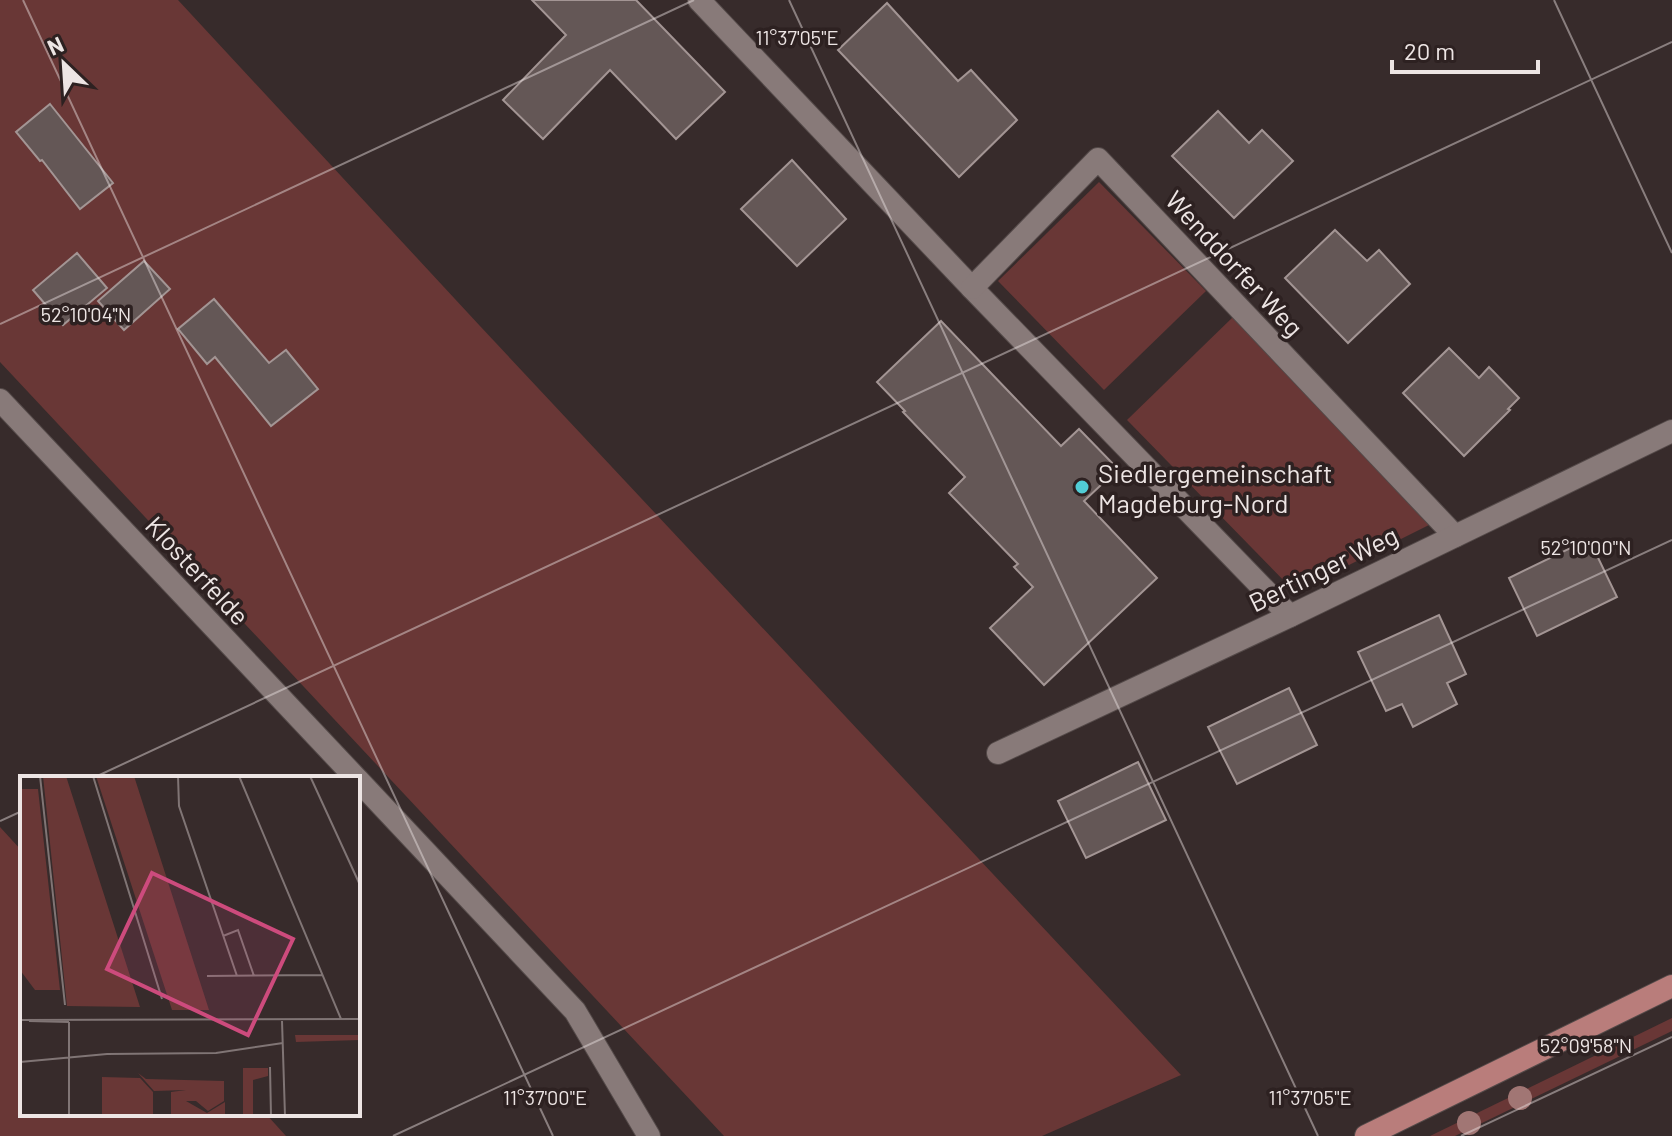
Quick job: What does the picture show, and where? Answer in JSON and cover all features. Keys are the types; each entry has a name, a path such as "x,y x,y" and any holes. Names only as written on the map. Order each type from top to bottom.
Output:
{"main road":[{"path":"1366,1136 1672,986"}],"street":[{"path":"699,0 1290,616"},
{"name":"Wenddorfer Weg","path":"972,288 1098,159 1455,536"},
{"name":"Klosterfelde","path":"0,400 354,776"},
{"name":"Bertinger Weg","path":"998,753 1672,431"},
{"name":"Klosterfelde","path":"360,782 575,1011 649,1136"}],"shaded area":[{"path":"0,0 178,0 1181,1075 1042,1136 724,1136 0,362"},
{"path":"1099,182 1206,291 1104,390 998,281"},
{"path":"1234,316 1435,522 1295,592 1127,420"},
{"path":"0,827 20,849 20,1116 268,1116 286,1136 0,1136"},
{"path":"1672,1018 1672,1031 1455,1136 1430,1136"}],"building":[{"path":"532,0 636,0 725,92 676,139 610,70 543,139 503,100 566,35"},
{"path":"887,3 958,81 971,70 1017,120 959,177 838,50"},
{"path":"50,104 113,183 80,209 16,132"},
{"path":"1218,111 1249,143 1262,130 1293,161 1234,218 1172,156"},
{"path":"792,160 846,219 797,266 741,209"},
{"path":"1335,230 1367,261 1379,250 1410,284 1348,343 1285,278"},
{"path":"77,253 107,288 63,325 33,290"},
{"path":"144,261 170,289 124,330 98,301"},
{"path":"214,299 269,363 286,350 318,389 271,426 215,357 207,364 178,329"},
{"path":"941,321 1061,446 1079,429 1118,469 1084,501 1157,578 1044,685 990,628 1033,587 1014,567 1018,564 949,493 965,477 877,382"},
{"path":"1449,348 1479,378 1489,367 1519,398 1464,456 1403,393"},
{"path":"1589,539 1617,597 1537,636 1509,578"},
{"path":"1439,615 1466,674 1447,683 1457,704 1413,727 1402,704 1386,711 1358,652"},
{"path":"1289,688 1317,745 1237,784 1208,727"},
{"path":"1138,762 1166,820 1086,858 1058,801"}],"place":[{"name":"Siedlergemeinschaft Magdeburg-Nord","path":"1082,487"}]}
